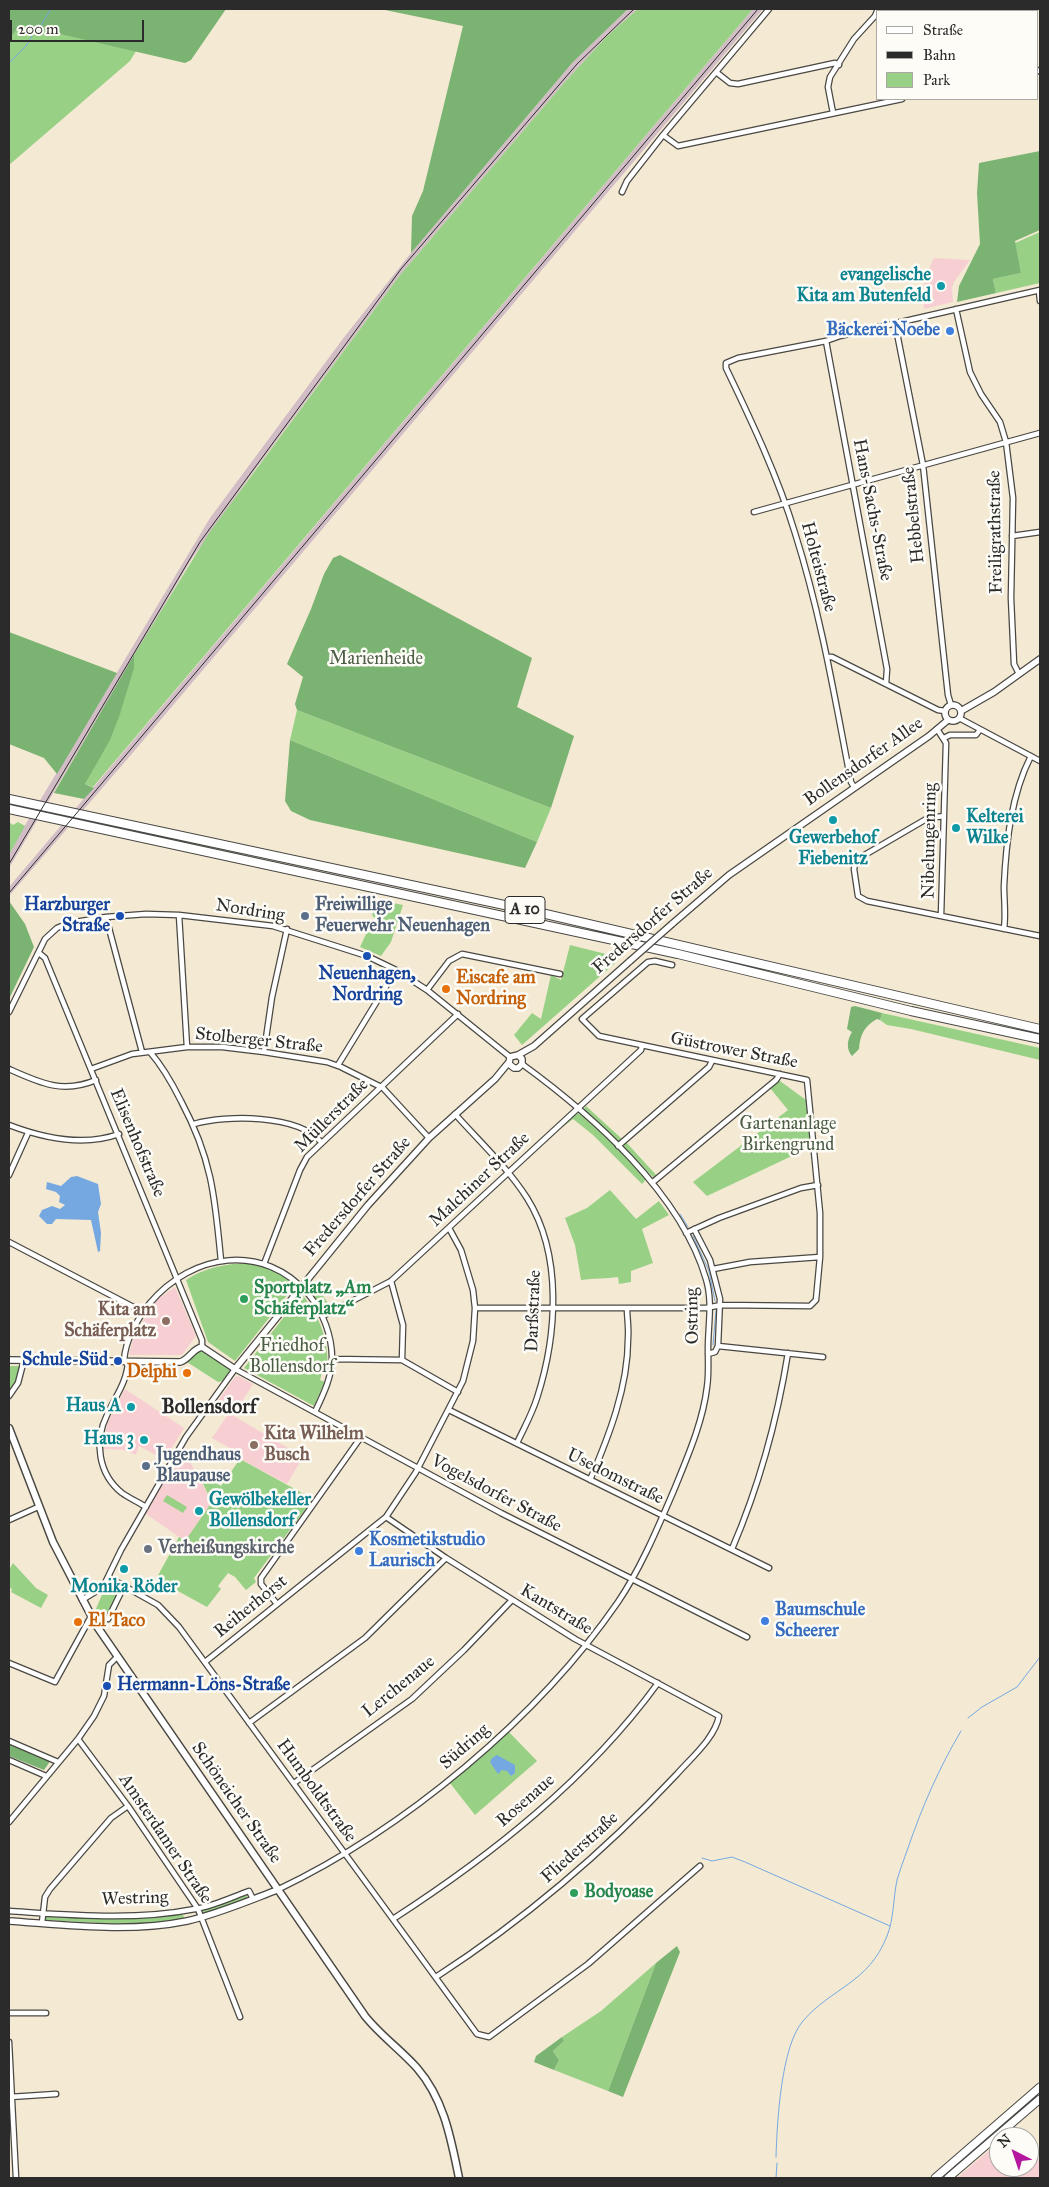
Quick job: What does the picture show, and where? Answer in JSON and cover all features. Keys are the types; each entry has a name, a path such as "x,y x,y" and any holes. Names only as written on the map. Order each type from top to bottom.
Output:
{"highway":[{"name":"A 10","path":"9,799 575,921 1040,1029"},
{"name":"A 10","path":"9,809 678,954 911,1011 1040,1039"}],"main road":[{"name":"Schöneicher Straße","path":"9,1428 12,1446 58,1553 92,1618 365,2016 413,2064 430,2086 448,2127 459,2178"},
{"path":"934,2178 1040,2087"},
{"path":"948,2178 1040,2099"}],"street":[{"path":"622,192 627,181 663,135 769,9"},
{"path":"833,113 828,87 830,77 854,39 876,14"},
{"path":"716,72 730,83 738,84 835,63 839,65"},
{"path":"663,135 678,146 897,100"},
{"path":"826,341 895,323 1039,291 1040,300"},
{"name":"Freiligrathstraße","path":"956,309 970,372 981,394 1000,422 1006,442 1013,492 1011,598 1014,664 1019,674"},
{"name":"Hebbelstraße","path":"895,323 923,465 948,695 951,705"},
{"name":"Holteistraße","path":"826,341 738,358 726,363 726,368 785,504 808,577 827,657 851,782 854,787"},
{"name":"Hans-Sachs-Straße","path":"826,341 887,669 886,684"},
{"path":"754,512 1040,433"},
{"path":"1012,536 1040,532"},
{"path":"827,657 832,657 938,710 945,711"},
{"path":"960,709 978,700 1040,659"},
{"path":"951,705 960,709"},
{"name":"Bollensdorfer Allee","path":"948,720 945,711 951,705"},
{"path":"960,709 959,718 979,731 1040,761"},
{"name":"Bollensdorfer Allee","path":"797,828 948,720 955,721 959,718"},
{"path":"937,729 944,738 950,735 976,735 979,731"},
{"name":"Nibelungenring","path":"944,738 946,743 941,916 1040,936"},
{"path":"1004,929 1005,880 1009,838 1017,794 1031,756"},
{"path":"941,916 860,899 857,894 854,869 856,860 877,847 928,818 944,816"},
{"name":"Fredersdorfer Straße","path":"520,1061 534,1046 729,875 797,828"},
{"name":"Nordring","path":"39,953 45,939 50,933 61,926 106,917 146,914 180,915 263,924 287,929 367,956 396,970 427,990 458,1014 510,1062"},
{"path":"180,915 187,1047"},
{"path":"106,917 142,1052"},
{"path":"264,1052 272,997 287,929"},
{"path":"9,1012 39,953"},
{"name":"Elisenhofstraße","path":"39,953 45,958 179,1280 202,1340 202,1347"},
{"path":"427,990 449,961 462,954 472,954 560,974"},
{"name":"Güstrower Straße","path":"672,966 655,961 648,962 582,1019 599,1036 805,1079 808,1082 818,1185 820,1257 816,1300 810,1306 721,1305"},
{"path":"338,1065 396,970"},
{"name":"Müllerstraße","path":"264,1264 300,1170 307,1157 458,1014"},
{"name":"Malchiner Straße","path":"323,1316 391,1281 578,1109 641,1050 642,1046"},
{"name":"Stolberger Straße","path":"91,1069 121,1057 142,1052 187,1047 222,1047 264,1052 338,1065 380,1087 429,1138"},
{"path":"150,1052 166,1072 194,1124 212,1178 221,1261"},
{"path":"510,1062 520,1061"},
{"path":"510,1062 520,1061"},
{"name":"Ostring","path":"520,1061 578,1109 653,1182 686,1233 698,1256 707,1282 710,1306 705,1402 682,1469 663,1516 632,1579"},
{"path":"618,1146 709,1066 712,1061"},
{"name":"Fredersdorfer Straße","path":"235,1369 368,1205 429,1138 495,1079 510,1062"},
{"path":"9,1069 62,1087 74,1087 96,1080"},
{"path":"653,1182 776,1080 780,1074"},
{"name":"Darßstraße","path":"455,1114 509,1173 528,1200 543,1233 550,1262 552,1308 550,1342 543,1378 532,1411 517,1443"},
{"path":"194,1124 222,1118 258,1118 302,1129 312,1134 321,1142"},
{"path":"9,1125 48,1137 85,1140 118,1134"},
{"path":"9,1175 28,1132"},
{"path":"686,1233 719,1218 794,1191 818,1185"},
{"name":"Reiherhorst","path":"205,1662 386,1517 418,1468 458,1392 466,1374 471,1353 475,1308 467,1266 449,1228"},
{"name":"Ostring","path":"694,1229 713,1269 721,1305 718,1346"},
{"path":"9,1242 143,1312"},
{"path":"713,1269 750,1262 820,1257"},
{"path":"146,1507 124,1494 114,1485 105,1470 100,1455 99,1442 102,1426 126,1377 129,1340 143,1312 155,1298 202,1266 221,1261 248,1261 264,1264 279,1270 301,1287 312,1300 323,1316 332,1359 325,1392 315,1412"},
{"path":"391,1281 403,1325 402,1360"},
{"path":"475,1308 627,1308 721,1305"},
{"path":"590,1480 610,1430 622,1382 629,1336 627,1308"},
{"path":"708,1354 715,1352 718,1346 823,1357"},
{"path":"9,1360 180,1362 196,1349 202,1347 235,1369 191,1429 121,1550 103,1587 82,1600"},
{"path":"732,1549 758,1482 770,1442 788,1353"},
{"path":"332,1359 402,1360 458,1392"},
{"path":"9,1396 18,1383 24,1360"},
{"name":"Vogelsdorfer Straße","path":"235,1369 418,1468 747,1637"},
{"name":"Usedomstraße","path":"449,1410 769,1568"},
{"path":"277,1604 261,1584 261,1578 361,1437"},
{"path":"9,1520 38,1507"},
{"name":"Kantstraße","path":"386,1517 446,1558 585,1644 719,1716"},
{"path":"249,1723 365,1638 446,1558"},
{"name":"Humboldtstraße","path":"108,1577 163,1609 179,1627 477,2034 486,2038 588,1964 700,1866"},
{"name":"Südring","path":"277,1890 344,1853 401,1816 468,1763 548,1687 618,1602 632,1579"},
{"path":"108,1619 124,1586"},
{"name":"Lerchenaue","path":"294,1783 412,1698 464,1650 512,1600"},
{"path":"9,1664 55,1682 60,1677 89,1620 92,1618"},
{"path":"9,1822 78,1739 100,1706 107,1686 110,1665 117,1657"},
{"name":"Rosenaue","path":"393,1919 489,1852 546,1804 607,1744 642,1705 658,1683"},
{"name":"Fliederstraße","path":"436,1977 492,1939 545,1898 628,1824 700,1747 714,1728 719,1716"},
{"name":"Amsterdamer Straße","path":"78,1739 128,1806 198,1909 240,2017"},
{"path":"9,1741 58,1762"},
{"path":"9,1760 46,1776"},
{"path":"42,1923 45,1897 58,1879 111,1818 128,1806"},
{"name":"Westring","path":"9,1920 126,1927 171,1924 201,1917 277,1890"},
{"name":"Westring","path":"9,1911 130,1916 198,1909 249,1891 253,1899"},
{"path":"9,2013 46,2013"},
{"path":"9,2042 10,2097 16,2178"},
{"path":"10,2097 56,2094"},
{"path":"9,2170 16,2170"}],"shaded area":[{"path":"628,9 638,9 607,36 564,83 400,275 249,478 191,560 9,868 9,855 18,837 210,518 345,336 411,253 573,62"},
{"path":"753,9 763,9 130,756 9,896 9,887"},
{"path":"934,258 970,260 954,282 952,288 953,302 924,309 923,292 925,278"},
{"name":"Kita am Schäferplatz","path":"175,1287 196,1336 182,1355 129,1355 134,1336 152,1306 159,1298"},
{"path":"238,1376 253,1384 235,1413 217,1402 235,1377"},
{"path":"125,1389 184,1428 165,1460 139,1446 136,1455 124,1450 103,1449 107,1424"},
{"name":"Kita Wilhelm Busch","path":"229,1413 303,1457 287,1484 233,1455 235,1451 212,1438"},
{"path":"181,1452 188,1458 212,1502 185,1541 146,1514"},
{"path":"989,2151 989,2177 1039,2177 1040,2160 1040,2178 957,2178"}],"green space":[{"path":"9,9 226,9 191,60 185,63 21,25 9,39"},
{"path":"380,9 628,9 573,62 411,253 412,216 423,191 463,26"},
{"path":"638,9 753,9 93,787 85,784 119,715 132,672 134,655 209,533 400,275 564,83 607,36"},
{"path":"21,25 136,51 130,61 9,165 9,39"},
{"path":"1040,151 1040,230 1015,241 1021,273 993,279 996,293 957,302 959,286 980,244 977,193 979,163"},
{"path":"1040,232 1040,283 996,293 993,279 1021,273 1015,243"},
{"name":"Marienheide","path":"340,555 532,658 517,707 574,736 551,808 297,710 295,704 303,677 287,664 324,574 333,558"},
{"path":"9,632 117,673 57,774 44,758 9,744"},
{"path":"134,655 134,668 120,714 110,740 85,784 94,788 84,799 54,793"},
{"path":"297,710 551,808 537,842 290,740"},
{"path":"290,740 537,842 525,868 310,820 291,811 285,801"},
{"path":"9,822 13,825 18,822 25,826 9,855"},
{"path":"378,900 403,905 391,942 381,956 360,947 367,932 376,920 372,915"},
{"path":"9,901 25,924 34,947 9,999"},
{"path":"570,945 618,957 614,964 522,1045 514,1035 532,1013 541,1019 551,975 561,980"},
{"path":"855,1006 882,1013 880,1020 877,1019 866,1028 860,1039 859,1049 852,1056 848,1044 852,1032 847,1029 851,1007"},
{"path":"882,1013 1040,1048 1040,1060 887,1025 880,1020"},
{"name":"Gartenanlage Birkengrund","path":"780,1081 806,1100 811,1147 707,1196 693,1182 788,1110 770,1088"},
{"path":"586,1106 622,1139 619,1142 583,1110"},
{"path":"576,1113 580,1114 619,1149 646,1178 642,1184 593,1135 573,1119 563,1127"},
{"path":"626,1142 657,1176 654,1178 623,1147"},
{"path":"610,1190 636,1219 659,1201 669,1215 642,1229 653,1263 631,1271 631,1282 619,1284 618,1277 581,1280 575,1245 565,1218 587,1208"},
{"name":"Sportplatz „Am Schäferplatz“","path":"248,1263 273,1270 295,1285 235,1361 208,1342 186,1280 216,1267"},
{"path":"312,1281 331,1307 342,1302 342,1304 324,1312 306,1288 310,1283 314,1284"},
{"name":"Friedhof Bollensdorf","path":"302,1294 318,1319 326,1345 328,1366 324,1365 320,1380 325,1382 314,1406 244,1368"},
{"path":"201,1350 229,1368 230,1372 223,1381 218,1382 187,1362 194,1353"},
{"path":"9,1366 21,1366 14,1385 9,1392"},
{"path":"240,1459 313,1499 254,1578 256,1582 246,1590 235,1577 228,1573 218,1586 221,1589 207,1607 156,1579 179,1537 185,1541 212,1502 200,1478 204,1476 221,1486"},
{"path":"167,1495 187,1507 183,1513 163,1501"},
{"path":"13,1563 36,1588 48,1595 41,1608 11,1592 12,1589 9,1587 9,1570"},
{"path":"107,1583 119,1590 103,1622 95,1611"},
{"path":"509,1732 537,1761 475,1815 450,1783"},
{"path":"9,1743 51,1760 44,1770 9,1756"},
{"path":"246,1894 248,1900 203,1914 203,1909"},
{"path":"182,1913 185,1919 139,1925 43,1920 44,1914 139,1919"},
{"path":"677,1946 680,1952 623,2097 608,2091 656,1963"},
{"path":"656,1963 608,2091 554,2070 559,2060 553,2051 564,2041 562,2037 601,2011"},
{"path":"562,2037 564,2041 553,2051 559,2060 554,2070 534,2062 536,2056"}],"water":[{"path":"77,1176 98,1184 101,1204 98,1212 101,1233 100,1251 98,1252 91,1220 56,1219 52,1224 47,1224 39,1216 42,1210 52,1206 60,1209 65,1205 59,1202 60,1196 56,1192 46,1189 47,1182 61,1186 71,1177"},
{"path":"497,1755 515,1765 515,1773 511,1776 507,1771 502,1770 498,1774 490,1762"}],"waterway":[{"path":"38,30 51,9"},
{"path":"9,63 26,46 32,36"},
{"path":"680,1214 688,1227"},
{"path":"693,1236 709,1271 715,1301"},
{"path":"713,1345 716,1311"},
{"path":"968,1718 982,1707 1017,1687 1040,1657"},
{"path":"776,2157 785,2066 796,2033 803,2021 814,2010 860,1975 879,1952 887,1936 897,1880 913,1833 938,1773 961,1731"},
{"path":"702,1858 712,1861 732,1857 890,1926"},
{"path":"776,2178 777,2163"}],"tram line":[{"path":"9,864 200,542 401,269 577,64 634,9"}],"railway":[{"path":"9,893 758,9"}],"place":[{"name":"evangelische Kita am Butenfeld","path":"941,286"},
{"name":"Bäckerei Noebe","path":"950,331"},
{"name":"Gewerbehof Fiebenitz","path":"833,820"},
{"name":"Kelterei Wilke","path":"956,828"},
{"name":"Harzburger Straße","path":"120,916"},
{"name":"Freiwillige Feuerwehr Neuenhagen","path":"305,916"},
{"name":"Neuenhagen, Nordring","path":"367,956"},
{"name":"Eiscafe am Nordring","path":"446,989"},
{"name":"Sportplatz „Am Schäferplatz“","path":"244,1299"},
{"name":"Kita am Schäferplatz","path":"166,1321"},
{"name":"Schule-Süd","path":"118,1361"},
{"name":"Delphi","path":"187,1373"},
{"name":"Haus A","path":"131,1407"},
{"name":"Haus 3","path":"144,1440"},
{"name":"Kita Wilhelm Busch","path":"254,1445"},
{"name":"Jugendhaus Blaupause","path":"146,1466"},
{"name":"Gewölbekeller Bollensdorf","path":"199,1511"},
{"name":"Verheißungskirche","path":"148,1549"},
{"name":"Kosmetikstudio Laurisch","path":"359,1551"},
{"name":"Monika Röder","path":"124,1569"},
{"name":"Baumschule Scheerer","path":"765,1621"},
{"name":"El Taco","path":"78,1622"},
{"name":"Hermann-Löns-Straße","path":"107,1686"},
{"name":"Bodyoase","path":"574,1893"}],"district":[{"name":"Bollensdorf","path":"209,1408"}]}
